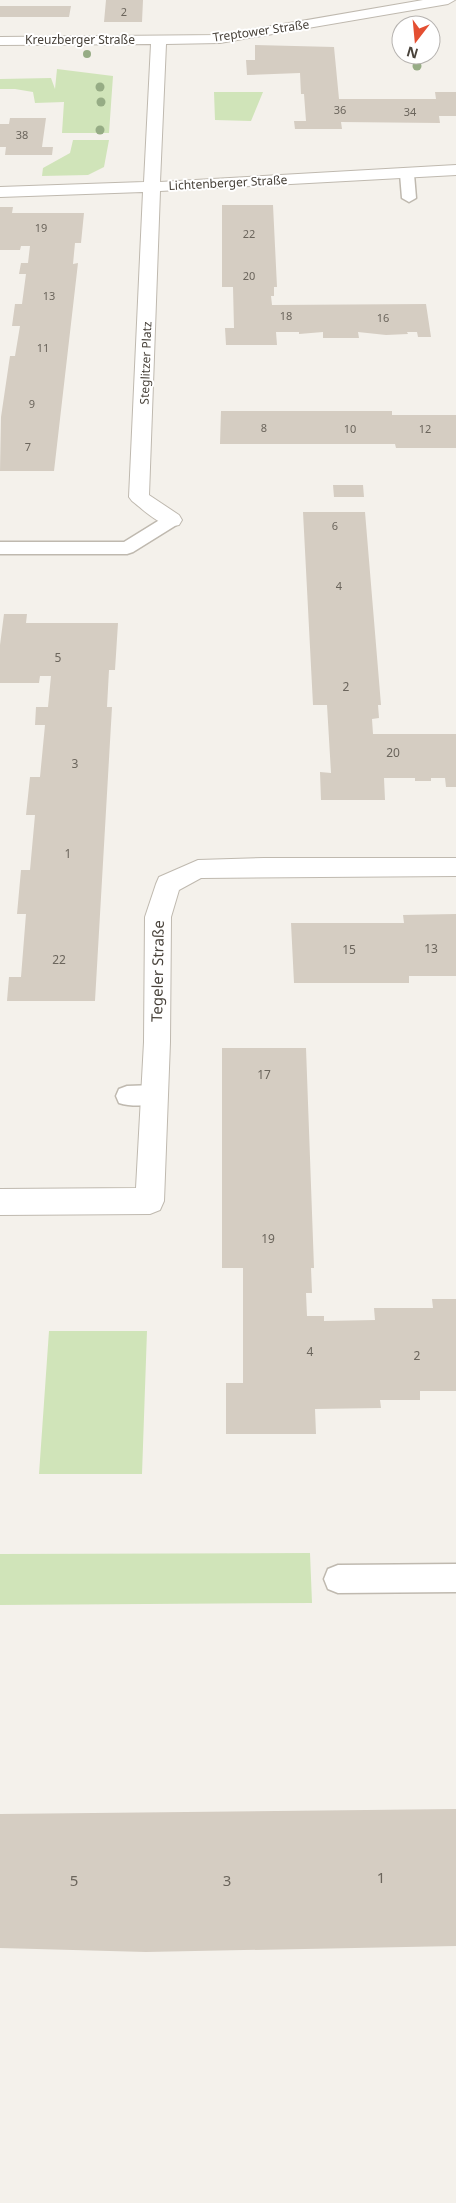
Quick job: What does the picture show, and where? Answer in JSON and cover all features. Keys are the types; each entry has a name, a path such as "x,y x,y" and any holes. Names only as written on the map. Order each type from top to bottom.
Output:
{"street":[{"name":"Treptower Straße","path":"160,40 220,39 448,0"},
{"name":"Kreuzberger Straße","path":"0,40 160,40"},
{"path":"150,188 160,40"},
{"name":"Lichtenberger Straße","path":"0,192 150,188 456,170"},
{"name":"Steglitzer Platz","path":"150,188 145,397 139,497 172,520"},
{"name":"Tegeler Straße","path":"0,1202 150,1201 155,1095 158,917 168,884 198,869 456,867"}],"lane":[{"path":"407,174 409,198"},
{"path":"0,548 127,548 172,520"},
{"path":"127,1096 155,1095"},
{"path":"338,1579 456,1578"}],"green space":[{"path":"57,69 113,76 109,133 62,133 64,102 35,103 33,92 0,89 0,79 51,78 55,89"},
{"path":"214,92 263,92 251,121 215,120"},
{"path":"73,140 109,140 104,167 88,175 42,176 43,168 70,153"},
{"path":"49,1331 147,1331 142,1474 39,1474"},
{"path":"310,1553 312,1603 0,1605 0,1554"}],"building":[{"path":"106,0 143,0 142,22 104,22"},
{"path":"0,6 71,6 69,17 0,17"},
{"path":"255,45 334,47 339,99 436,99 435,92 456,92 456,116 439,116 440,123 341,122 342,129 295,129 294,121 306,121 304,94 301,94 300,73 247,75 246,60 255,60"},
{"path":"10,118 46,118 42,147 53,147 52,155 5,155 6,147 0,147 0,124 9,124"},
{"path":"222,205 273,205 277,287 274,287 274,296 271,296 272,305 426,304 431,337 418,337 417,332 386,335 358,332 359,338 323,338 323,332 299,334 299,332 276,332 277,345 226,345 225,328 234,328 233,287 222,287"},
{"path":"0,207 13,207 12,213 84,213 81,243 75,243 73,264 78,263 54,471 0,471 1,417 10,356 15,356 20,326 12,326 15,304 22,304 26,274 19,274 21,263 28,263 30,246 21,246 20,250 0,250"},
{"path":"221,411 392,411 392,415 456,415 456,448 396,448 395,444 220,444"},
{"path":"333,485 363,485 364,497 334,497"},
{"path":"303,512 365,512 381,705 378,705 379,718 372,719 373,734 456,734 456,787 446,787 445,778 431,778 431,781 415,781 415,778 384,778 385,800 321,800 320,772 331,773 327,705 313,705"},
{"path":"4,614 27,614 26,623 118,623 115,670 109,670 107,707 112,707 95,1001 7,1001 9,977 21,977 26,914 17,914 21,870 30,870 35,815 26,815 30,777 40,777 45,725 35,725 36,707 48,707 51,676 40,676 39,683 0,683 0,645"},
{"path":"456,914 456,976 409,976 409,983 294,983 291,923 404,923 403,915"},
{"path":"222,1048 306,1048 314,1268 311,1268 312,1293 306,1293 307,1316 324,1316 324,1321 375,1320 374,1308 433,1308 432,1299 456,1299 456,1391 420,1391 420,1400 380,1400 381,1408 315,1409 316,1434 226,1434 226,1383 243,1383 243,1268 222,1268"},
{"path":"456,1809 456,1946 146,1952 0,1948 0,1814"}]}
